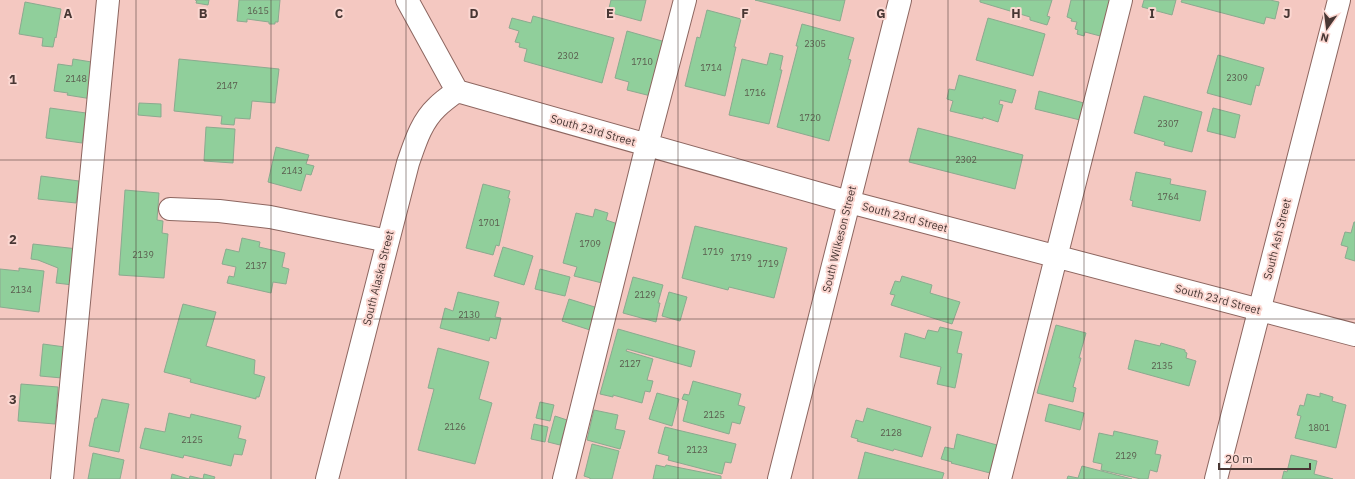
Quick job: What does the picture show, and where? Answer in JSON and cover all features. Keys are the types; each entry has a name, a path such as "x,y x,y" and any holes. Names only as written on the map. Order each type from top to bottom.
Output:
{"street":[{"path":"62,479 108,0"},
{"path":"407,0 457,91"},
{"path":"564,479 647,145 685,0"},
{"name":"South Wilkeson Street","path":"779,479 900,0"},
{"path":"1000,479 1121,0"},
{"name":"South Ash Street","path":"1216,479 1339,0"},
{"name":"South 23rd Street","path":"457,91 849,202 1355,335"},
{"name":"South Alaska Street","path":"327,479 408,163 420,130 436,107 457,91"},
{"path":"170,209 220,211 270,217 388,241"}],"building":[{"path":"197,0 209,0 208,5 196,3"},
{"path":"239,0 280,0 278,22 275,22 275,24 269,24 269,22 247,19 247,22 237,21"},
{"path":"611,0 646,0 641,21 608,12"},
{"path":"755,0 845,0 840,21"},
{"path":"980,0 1052,0 1047,16 1050,17 1047,25 1030,20 1030,17 980,2"},
{"path":"1071,0 1113,0 1104,37 1085,32 1084,36 1077,34 1078,30 1075,29 1077,22 1071,21 1072,19 1067,17"},
{"path":"1144,0 1176,0 1172,15 1142,7"},
{"path":"1182,0 1270,0 1279,2 1275,19 1266,17 1264,24 1181,2"},
{"path":"25,2 61,9 53,47 42,46 43,38 19,34"},
{"path":"707,10 741,19 725,96 685,86 697,37 700,38"},
{"path":"533,16 614,38 602,83 524,61 527,49 519,47 520,43 515,42 519,31 509,28 512,18 531,23"},
{"path":"988,18 1045,34 1033,76 976,60"},
{"path":"802,24 854,38 848,59 851,60 829,141 777,127 798,46 796,46"},
{"path":"627,31 669,43 655,97 627,90 629,82 615,78"},
{"path":"770,53 783,56 780,70 782,70 769,124 729,115 742,59 767,65"},
{"path":"1218,55 1264,68 1259,86 1256,85 1251,105 1207,93"},
{"path":"73,59 98,63 92,99 67,95 68,93 54,91 58,64 72,66"},
{"path":"179,59 279,69 275,103 252,101 250,119 235,118 234,125 221,124 222,116 174,111"},
{"path":"959,75 1016,90 1012,103 1000,100 999,104 1003,105 998,122 983,117 983,119 950,111 953,101 947,99 949,89 955,90"},
{"path":"1039,91 1084,103 1080,120 1035,109"},
{"path":"1144,96 1202,112 1192,152 1164,145 1165,142 1134,133"},
{"path":"139,103 161,104 161,117 138,115"},
{"path":"50,108 86,113 82,143 46,138"},
{"path":"1213,108 1240,115 1235,138 1207,131"},
{"path":"206,127 235,129 233,163 204,161"},
{"path":"918,128 1023,155 1015,189 909,162"},
{"path":"276,147 309,155 306,164 314,166 311,175 306,174 301,191 268,182"},
{"path":"1136,172 1171,179 1170,184 1206,191 1200,221 1132,206 1133,201 1130,200"},
{"path":"41,176 79,181 76,203 38,199"},
{"path":"483,184 510,191 508,198 510,199 499,246 496,245 493,255 466,248"},
{"path":"125,190 159,193 157,220 163,221 162,233 168,234 164,278 119,275"},
{"path":"595,209 608,213 606,220 618,224 602,283 574,276 577,267 563,263 576,213 593,217"},
{"path":"1354,222 1355,261 1345,258 1348,247 1341,245 1345,232 1351,233"},
{"path":"695,226 787,248 774,298 729,287 728,290 682,278"},
{"path":"242,238 260,242 259,247 285,253 282,267 289,269 286,284 273,282 271,293 227,283 229,276 234,277 236,267 222,264 226,249 239,252"},
{"path":"33,244 78,249 73,285 56,283 58,268 38,260 31,259"},
{"path":"503,247 533,256 524,285 494,276"},
{"path":"19,268 44,271 39,312 0,307 0,269 19,271"},
{"path":"540,269 570,277 565,296 535,289"},
{"path":"902,276 932,285 930,293 960,302 952,324 891,305 895,295 890,294 895,281 900,282"},
{"path":"633,277 663,285 658,303 660,303 656,322 623,313"},
{"path":"458,292 499,302 495,317 501,318 496,339 490,337 489,341 440,328 445,308 453,311"},
{"path":"669,292 687,297 680,321 662,316"},
{"path":"569,299 598,308 590,330 562,321"},
{"path":"183,304 216,312 206,346 255,360 254,374 265,377 259,397 256,397 256,399 190,382 191,379 164,372"},
{"path":"1056,325 1086,333 1073,387 1076,388 1073,402 1037,393"},
{"path":"940,327 962,332 957,353 962,354 955,388 937,384 941,367 900,357 905,333 925,339 928,330 938,332"},
{"path":"618,329 695,351 691,367 627,349 626,351 653,359 647,380 653,381 650,392 645,391 642,403 613,395 613,397 600,394"},
{"path":"1135,340 1160,346 1161,343 1185,350 1187,353 1186,358 1196,361 1189,386 1128,369"},
{"path":"43,344 65,347 62,378 40,376"},
{"path":"438,348 489,362 479,399 492,403 475,464 418,450 434,389 428,388"},
{"path":"693,381 741,394 738,405 745,407 740,424 732,422 729,434 683,421 688,401 682,399 684,394 689,395"},
{"path":"21,384 58,387 55,424 18,421"},
{"path":"657,393 679,399 672,426 649,419"},
{"path":"1320,393 1333,397 1332,401 1346,405 1336,448 1295,438 1301,416 1297,415 1300,405 1304,406 1307,394 1320,397"},
{"path":"102,399 129,404 119,452 89,446 95,418 97,418"},
{"path":"540,402 554,405 550,421 536,418"},
{"path":"1049,404 1084,413 1080,430 1045,421"},
{"path":"867,408 931,427 922,457 857,441 858,439 851,437 856,420 863,422"},
{"path":"594,410 618,415 615,429 625,431 620,449 587,440"},
{"path":"169,413 190,418 191,414 241,426 238,438 246,440 242,455 234,454 231,466 184,455 183,458 140,448 145,428 165,432"},
{"path":"555,416 567,420 560,445 548,442"},
{"path":"534,424 548,427 545,442 531,439"},
{"path":"665,427 736,444 731,463 725,462 722,474 668,460 669,456 658,453"},
{"path":"1114,431 1158,441 1155,454 1161,455 1157,472 1150,470 1148,479 1141,479 1101,470 1102,464 1093,462 1099,433 1113,436"},
{"path":"957,434 997,445 990,473 941,459 945,447 954,449"},
{"path":"592,444 619,451 612,479 590,479 584,476"},
{"path":"865,452 944,473 942,479 858,479"},
{"path":"93,453 124,460 120,479 88,479"},
{"path":"1291,455 1317,461 1314,474 1333,479 1282,479 1284,471 1287,472"},
{"path":"656,465 665,467 666,465 721,476 721,479 653,479"},
{"path":"1082,466 1132,479 1067,479 1068,476 1078,478"},
{"path":"172,474 189,479 171,479"},
{"path":"204,474 215,477 214,479 203,479"},
{"path":"190,476 203,479 189,479"}]}
